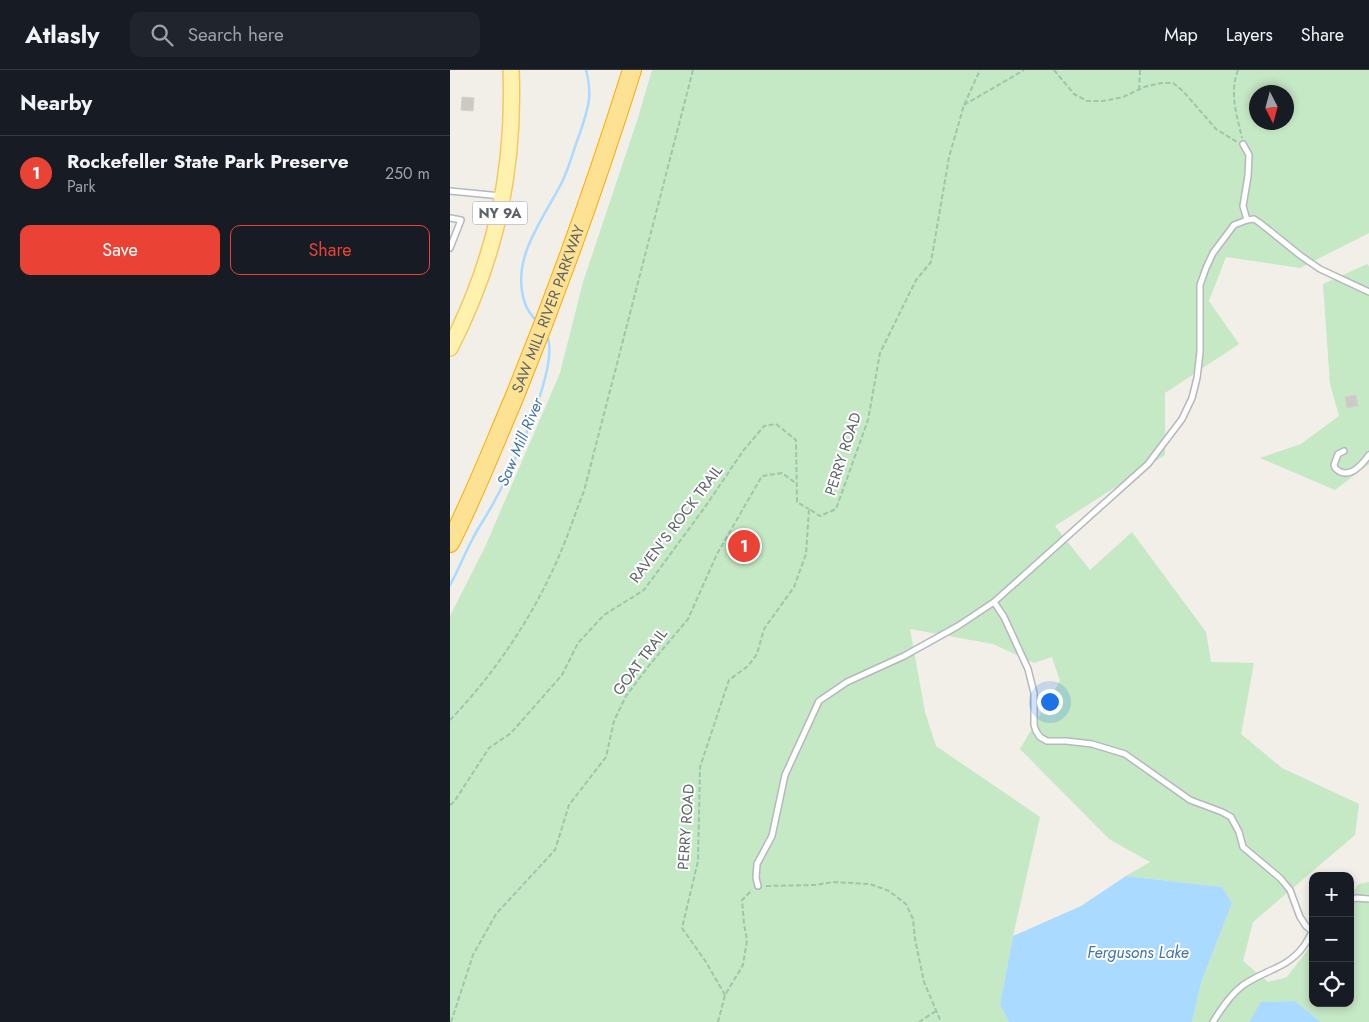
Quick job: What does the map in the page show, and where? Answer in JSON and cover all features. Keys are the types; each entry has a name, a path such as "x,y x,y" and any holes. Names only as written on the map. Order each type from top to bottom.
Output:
{"highway":[{"name":"SAW MILL RIVER PARKWAY","path":"450,543 476,489 538,323 620,70"},
{"name":"SAW MILL RIVER PARKWAY","path":"450,518 538,323 584,215 632,70"}],"main road":[{"name":"NY 9A","path":"450,348 471,304 483,273 495,235 504,196 512,131 512,70"}],"lane":[{"path":"1243,144 1249,155 1243,206 1247,220"},
{"path":"450,191 504,196"},
{"path":"450,218 461,220 451,244"},
{"path":"758,886 756,878 757,864 772,836 784,775 818,701 846,682 904,656 958,626 994,602 1148,464 1182,419 1192,398 1197,378 1200,352 1200,285 1213,253 1234,225 1254,219 1320,270 1369,292"},
{"path":"1344,451 1338,454 1334,465 1342,473 1355,470 1361,466 1369,455"},
{"path":"994,602 1004,617 1028,669 1034,693 1034,725 1040,737 1047,742 1066,740 1092,744 1126,754 1190,800 1231,817 1239,832 1243,847 1290,890 1300,916 1309,928"},
{"path":"1354,899 1369,899"},
{"path":"1213,1022 1240,987 1291,959 1303,948 1309,937"}],"path":[{"path":"450,720 474,695 506,652 533,609 565,541 586,483 693,70"},
{"name":"PERRY ROAD","path":"725,995 706,962 682,928 698,860 700,767 729,680 748,666 757,654 764,629 794,587 806,554 809,509 820,516 836,509 843,494 868,420 880,354 916,280 931,262 949,157 964,105 980,70"},
{"path":"964,105 1024,70"},
{"path":"1054,70 1074,94 1087,101 1099,102 1123,97 1161,83 1173,83 1188,96 1216,130 1243,144"},
{"path":"1139,90 1140,70"},
{"path":"1238,70 1234,79 1233,93 1243,144"},
{"name":"RAVEN'S ROCK TRAIL","path":"450,805 454,802 489,748 511,733 562,675 578,643 604,615 644,590 705,507 743,451 764,426 776,424 796,440 797,502 809,509"},
{"name":"GOAT TRAIL","path":"452,1022 473,955 496,914 554,850 569,804 606,757 614,721 626,696 688,619 717,554 762,476 782,473 796,484"},
{"path":"718,1022 725,995 744,965 747,940 742,900 748,893 758,886 850,882 870,884 889,891 906,904 913,919 915,939 923,975 941,1022"},
{"path":"919,1022 936,1011"}],"green space":[{"path":"652,70 1369,70 1369,233 1300,268 1226,257 1209,301 1239,344 1165,393 1165,455 1055,526 1090,570 1132,532 1206,632 1211,662 1254,663 1241,734 1282,768 1359,804 1355,835 1312,872 1309,872 1309,874 1253,922 1243,961 1268,982 1287,977 1309,948 1309,1007 1354,1007 1354,890 1359,884 1369,882 1369,1022 1321,1022 1295,1001 1262,1002 1249,1022 1192,1022 1201,983 1232,903 1222,887 1126,876 1150,862 1109,839 1020,749 1060,681 1052,657 1034,663 993,644 910,629 925,712 936,746 1040,817 1013,936 1000,1005 1009,1022 450,1022 450,616 485,547 560,373 583,282 638,118"},
{"path":"1367,264 1369,266 1369,464 1335,490 1260,458 1301,444 1339,416 1330,384 1323,284"}],"water":[{"name":"Fergusons Lake","path":"1126,876 1222,887 1232,903 1201,983 1192,1022 1009,1022 1000,1005 1013,936 1081,906"},
{"path":"1295,1001 1321,1022 1249,1022 1261,1002"}],"building":[{"path":"462,97 474,98 473,111 461,110"},
{"path":"1356,395 1358,406 1347,408 1345,397"}],"waterway":[{"name":"Saw Mill River","path":"537,322 527,308 522,290 521,274 529,244 563,180 583,124 589,95 586,70"},
{"name":"Saw Mill River","path":"450,585 502,486 532,417 547,368 549,348 546,334"}],"place":[{"name":"Rockefeller State Park Preserve","path":"744,546"}]}
